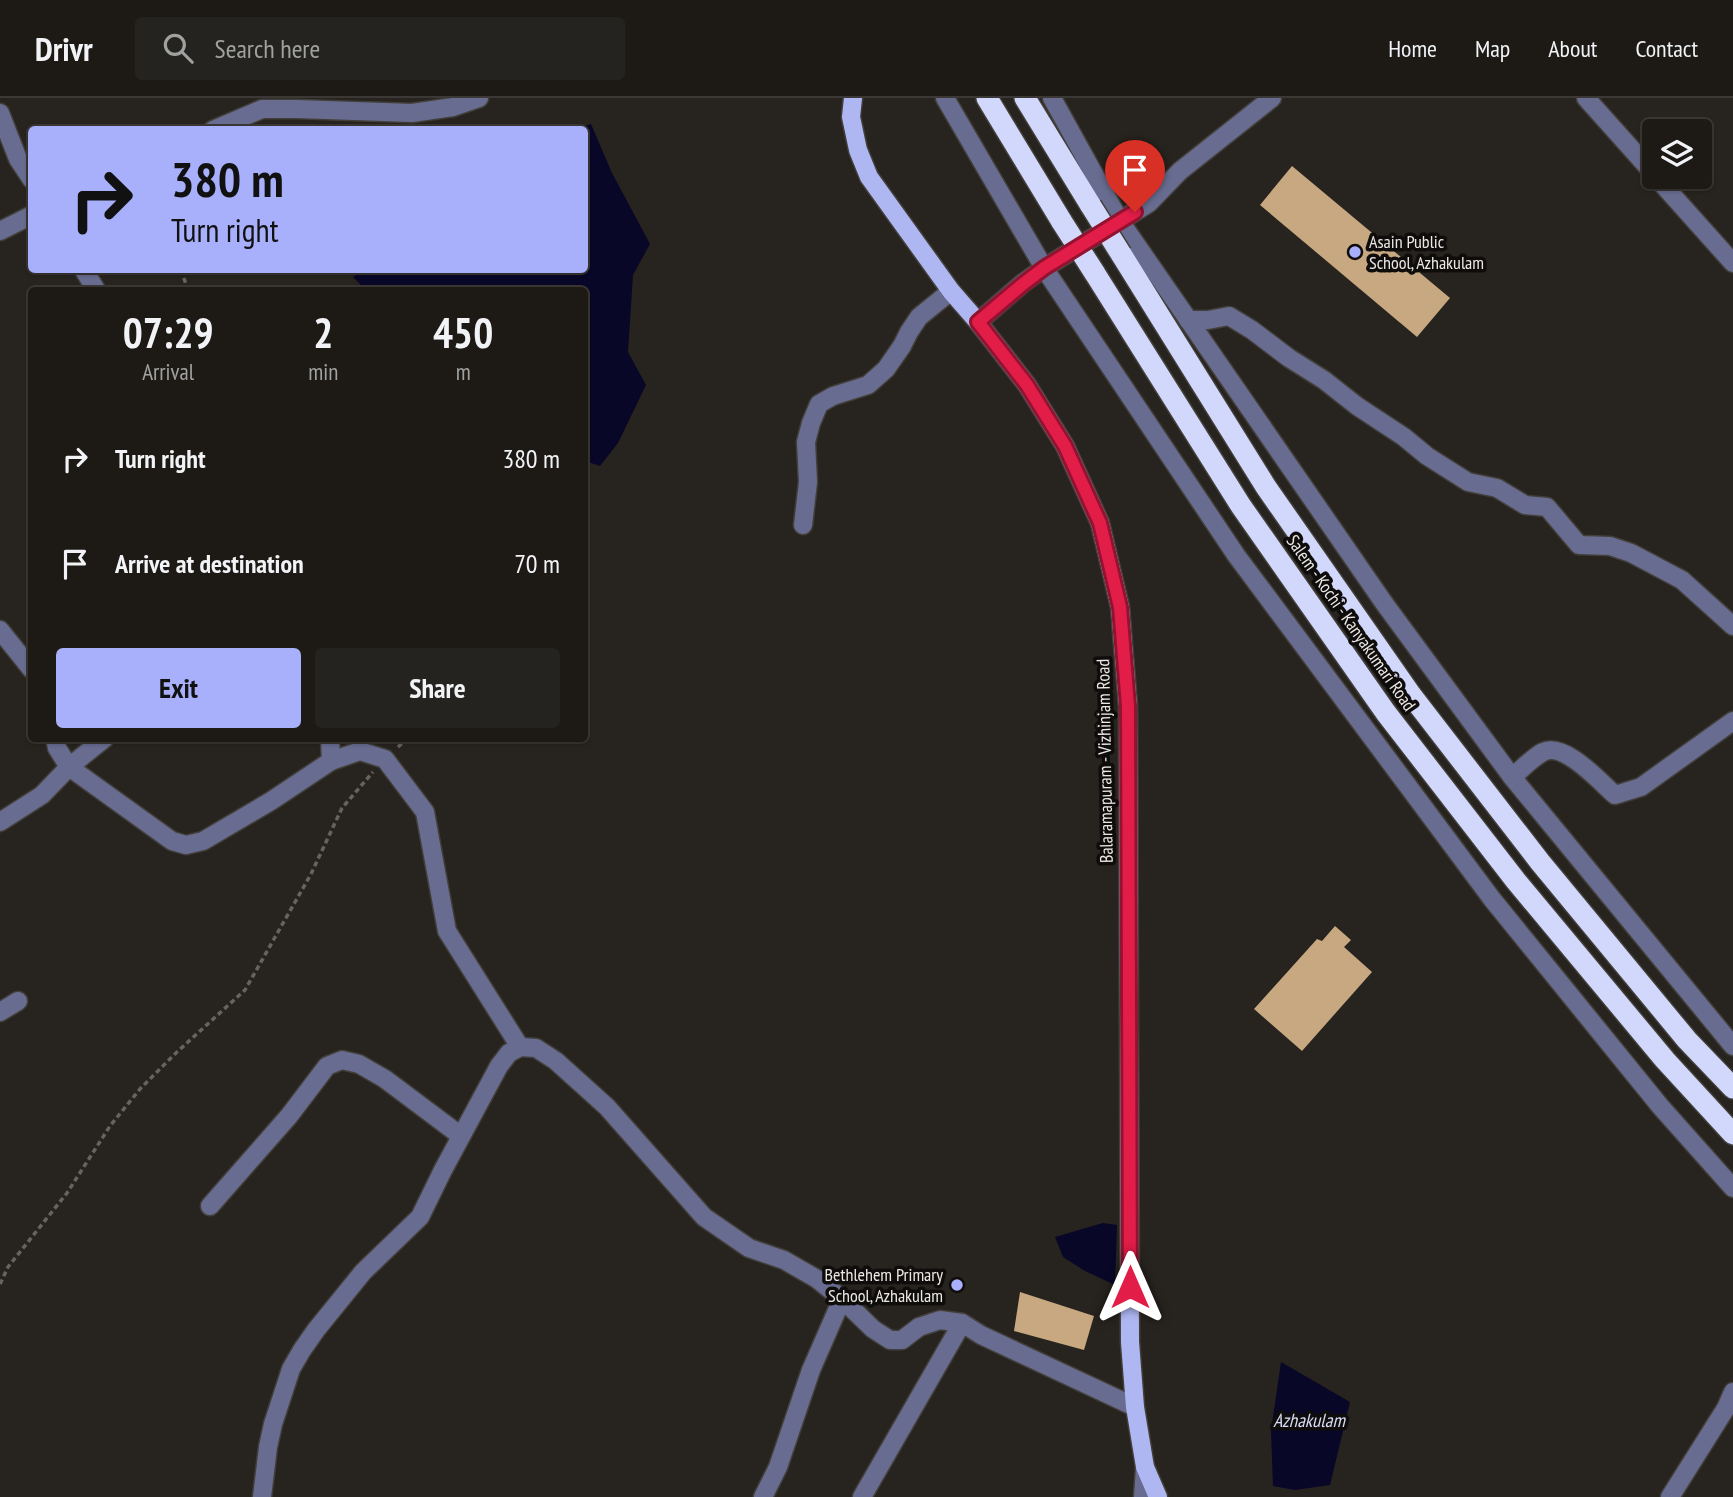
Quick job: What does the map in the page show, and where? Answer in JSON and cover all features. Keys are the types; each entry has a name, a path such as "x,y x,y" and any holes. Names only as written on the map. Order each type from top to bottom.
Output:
{"highway":[{"name":"Salem - Kochi - Kanyakumari Road","path":"987,98 1241,506 1386,713 1516,881 1665,1060 1733,1134"},
{"name":"Salem - Kochi - Kanyakumari Road","path":"1025,98 1266,487 1411,695 1540,862 1687,1040 1733,1088"}],"main road":[{"name":"Balaramapuram - Vizhinjam Road","path":"853,98 851,117 858,150 869,177 951,290 1027,385 1065,446 1100,523 1120,607 1128,706 1130,1342 1135,1407 1145,1467 1158,1497"}],"street":[{"path":"223,126 262,109 412,113 453,107 479,98"},
{"path":"945,98 1044,268 1236,555 1492,899 1660,1106 1733,1188"},
{"path":"1052,98 1120,221 1384,603 1512,776 1733,1046"},
{"path":"978,322 1044,268 1149,203 1181,170 1272,98"},
{"path":"1586,98 1642,161"},
{"path":"0,113 18,159 28,174"},
{"path":"1667,189 1733,263"},
{"path":"0,231 28,217"},
{"path":"803,524 808,482 806,442 819,404 833,396 868,385 886,369 919,317 951,290"},
{"path":"1188,320 1229,316 1468,482 1497,488 1525,505 1547,507 1579,545 1610,546 1631,553 1682,580 1733,626"},
{"path":"0,630 28,665"},
{"path":"1512,776 1545,751 1559,751 1574,759 1615,795 1641,787 1733,721"},
{"path":"56,742 69,767 172,841 186,845 203,841 271,801 331,761 360,751 385,759 425,812 447,931 520,1047"},
{"path":"0,822 42,795 69,767 100,742"},
{"path":"330,742 331,761"},
{"path":"0,1012 18,1001"},
{"path":"262,1497 268,1447 274,1424 292,1369 302,1350 363,1272 420,1217 499,1066 509,1053 520,1047 536,1048 556,1061 607,1107 704,1217 749,1248 784,1260 817,1279 873,1329 890,1340 902,1340 919,1327 940,1320 962,1322 981,1335 1135,1407"},
{"path":"211,1206 289,1116 327,1066 342,1060 359,1064 384,1079 461,1136"},
{"path":"763,1497 778,1467 811,1370 842,1299"},
{"path":"862,1497 962,1322"},
{"path":"1671,1497 1726,1408 1733,1392"},
{"path":"1143,1497 1145,1467"}],"path":[{"path":"0,1284 8,1267 67,1193 110,1126 140,1089 246,990 311,874 342,808 404,742"}],"water":[{"path":"591,124 612,173 650,244 633,275 628,352 646,385 618,443 600,466 588,462 588,287 363,287 353,277 360,273 588,273 588,126 584,126"},
{"path":"1103,1223 1117,1225 1115,1285 1063,1257 1055,1237"},
{"name":"Azhakulam","path":"1281,1362 1350,1402 1330,1485 1295,1490 1273,1486 1271,1431"}],"building":[{"name":"Asain Public School, Azhakulam","path":"1292,166 1450,298 1417,337 1260,205"},
{"path":"1335,926 1351,940 1344,947 1372,972 1302,1051 1254,1009 1317,939 1322,941"},
{"path":"1020,1292 1094,1316 1084,1350 1014,1331"}],"place":[{"name":"Asain Public School, Azhakulam","path":"1355,252"},
{"name":"Bethlehem Primary School, Azhakulam","path":"957,1285"}],"route":[{"path":"1130,1287 1128,706 1120,607 1100,523 1065,446 1027,385 978,322 1044,268 1135,212"}]}
